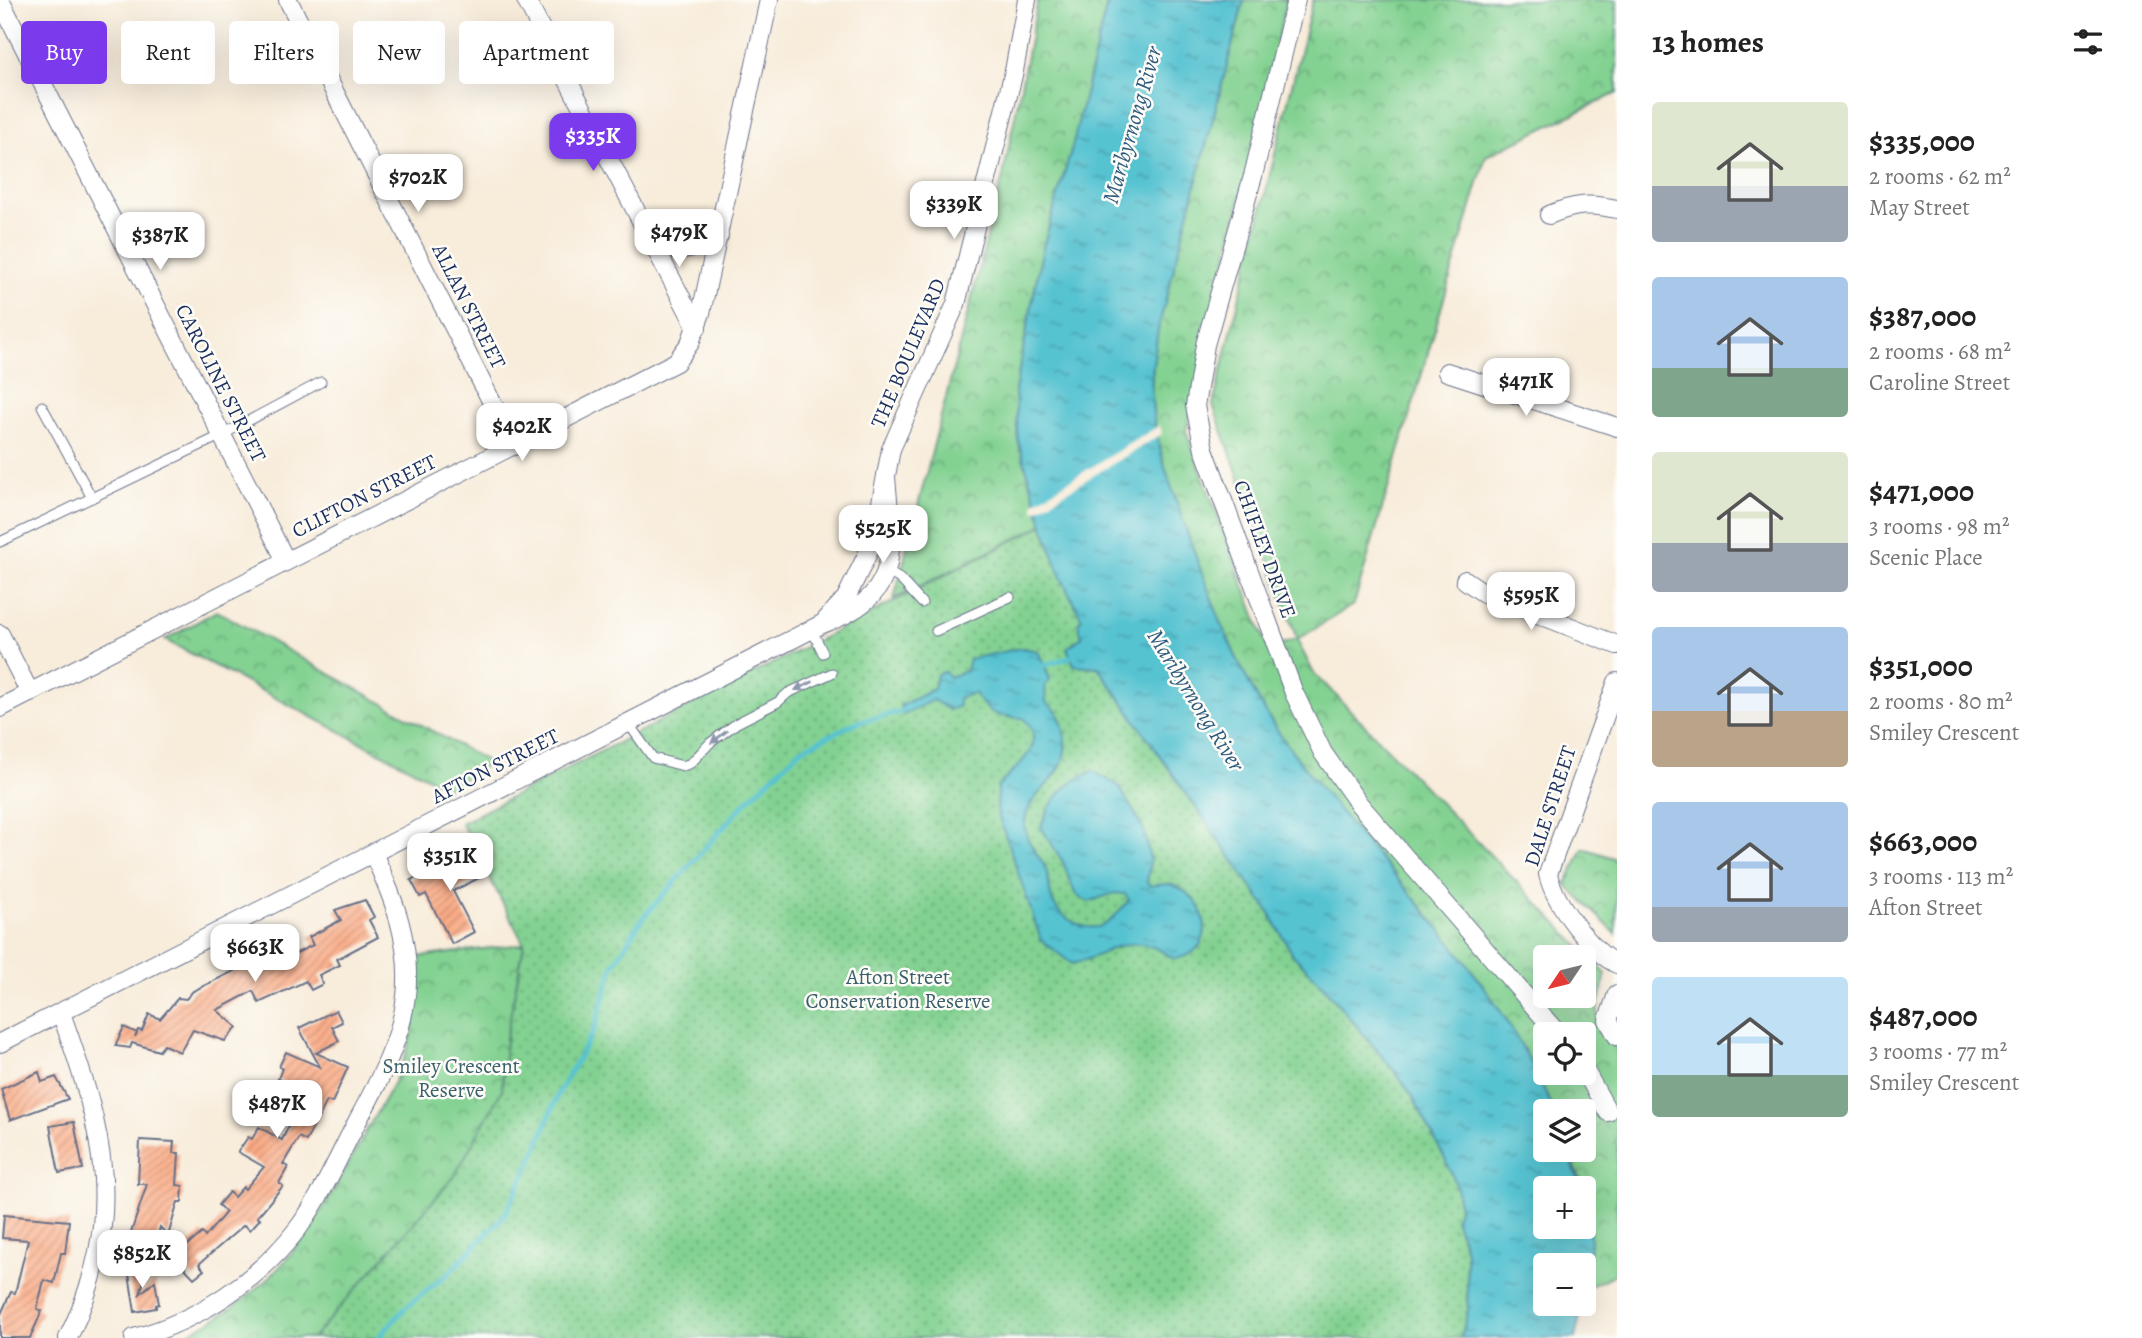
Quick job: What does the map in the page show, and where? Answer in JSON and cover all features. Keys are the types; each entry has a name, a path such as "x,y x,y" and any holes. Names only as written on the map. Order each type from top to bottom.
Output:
{"street":[{"name":"CAROLINE STREET","path":"0,0 286,561"},
{"name":"ALLAN STREET","path":"288,0 514,446"},
{"path":"526,0 697,328"},
{"name":"CLIFTON STREET","path":"0,708 676,362 697,328 769,0"},
{"name":"THE BOULEVARD","path":"817,627 846,598 860,570 877,524 891,449 957,304 1011,83 1027,0"},
{"name":"CHIFLEY DRIVE","path":"1297,0 1253,176 1205,345 1195,406 1204,449 1294,693 1323,753 1359,804 1548,1022"},
{"path":"1549,215 1571,206 1590,203 1617,209"},
{"path":"647,235 669,250 685,250 719,236"},
{"path":"1447,372 1617,426"},
{"name":"THE BOULEVARD","path":"886,477 891,542 888,572"},
{"path":"817,627 843,617 869,600 888,572"},
{"path":"1465,580 1484,593 1617,645"},
{"name":"AFTON STREET","path":"0,1043 817,627"},
{"path":"0,634 30,693"},
{"name":"DALE STREET","path":"1617,682 1548,874 1557,897 1597,952 1617,964"},
{"path":"134,1338 173,1325 211,1305 251,1276 275,1253 298,1228 316,1200 379,1080 400,1026 407,970 394,899 373,853"},
{"path":"1615,1035 1608,1020 1617,994"},
{"path":"61,1013 90,1092 102,1149 104,1181 102,1227 95,1267 75,1336"},
{"path":"1593,1085 1608,1112"}],"lane":[{"path":"0,542 222,435 321,382"},
{"path":"42,406 92,498"},
{"path":"888,572 900,579 922,603"},
{"path":"936,631 1010,597"},
{"path":"817,627 823,653"},
{"path":"628,723 653,758 683,765 691,763 710,743 737,723 778,702 788,693 832,673"}],"green space":[{"path":"1038,0 1108,0 1073,144 1043,247 1015,391 1018,440 1043,525 894,599 1003,176"},
{"path":"1244,0 1287,0 1186,431 1268,650 1297,639 1213,405 1313,0 1617,0 1617,93 1486,156 1354,604 1297,640 1313,672 1578,945 1533,945 1533,1008 1596,1008 1596,964 1606,974 1598,1005 1598,1021 1617,1044 1617,1273 1596,1283 1596,1253 1586,1253 1587,1239 1596,1239 1596,1176 1579,1176 1573,1162 1596,1162 1596,1099 1548,1099 1541,1085 1596,1085 1596,1022 1533,1022 1533,1067 1499,1009 1465,962 1281,736 1239,664 1207,587 1175,497 1157,437 1152,370 1158,329"},
{"name":"Afton Street Conservation Reserve","path":"1043,525 1061,577 1082,619 1078,623 1098,666 1269,912 1293,955 1319,981 1413,1097 1445,1158 1456,1184 1459,1207 1455,1218 1466,1251 1468,1311 1461,1338 313,1338 358,1285 502,1090 506,1038 524,944 461,823"},
{"path":"217,611 490,763 448,788 165,640"},
{"path":"1583,848 1617,859 1616,934 1566,885"},
{"name":"Smiley Crescent Reserve","path":"524,944 506,1038 502,1090 454,1177 313,1338 177,1338 213,1320 243,1300 269,1278 312,1226 390,1090 403,1062 415,1018 418,957"}],"water":[{"name":"Maribyrnong River","path":"1108,0 1244,0 1158,329 1152,370 1157,437 1175,497 1217,613 1239,664 1266,712 1316,782 1465,962 1499,1009 1529,1058 1533,1067 1533,1085 1541,1085 1548,1099 1533,1099 1533,1162 1572,1162 1577,1176 1533,1176 1533,1239 1590,1239 1589,1253 1533,1253 1533,1316 1580,1316 1575,1338 1461,1338 1468,1311 1466,1251 1455,1218 1459,1207 1456,1184 1413,1097 1319,981 1293,955 1269,912 1098,667 1074,665 1067,648 1082,637 1078,623 1082,619 1061,577 1018,440 1015,391 1043,247 1073,144"},
{"path":"1021,648 1038,651 1050,679 1045,686 1046,702 1059,715 1064,732 1065,749 1062,762 1034,799 1025,822 1028,839 1046,869 1053,902 1068,919 1092,927 1110,921 1129,900 1125,894 1114,893 1088,902 1075,893 1063,862 1041,827 1049,808 1060,793 1074,781 1093,771 1119,786 1144,830 1150,860 1147,882 1150,886 1173,885 1195,901 1202,913 1204,936 1199,947 1189,955 1174,959 1158,949 1133,943 1072,964 1041,940 997,811 998,786 1028,754 1034,737 1031,728 1023,718 1006,717 989,710 974,693 958,698 959,706 949,710 933,700 903,715 900,706 934,689 937,674 945,672 949,677 966,671 969,659"}],"pier":[{"path":"1160,425 1162,434 1035,511 1033,503"}],"building":[{"path":"472,849 485,875 453,891 474,932 452,944 426,894 420,897 411,880 428,871 430,875 462,858 460,855"},
{"path":"365,900 374,917 369,920 378,937 337,959 340,965 319,975 323,984 311,990 306,981 259,1003 253,991 217,1010 237,1027 225,1041 193,1030 180,1052 164,1045 159,1051 132,1043 130,1048 115,1046 124,1027 137,1033 138,1030 142,1031 149,1014 160,1019 178,998 186,999 193,991 287,947 291,956 313,945 309,937 341,920 335,910"},
{"path":"336,1010 342,1022 332,1027 339,1041 316,1053 348,1067 332,1103 327,1101 306,1141 299,1137 283,1164 288,1167 279,1183 283,1186 257,1217 260,1219 250,1230 244,1225 199,1264 204,1270 194,1278 178,1261 184,1255 181,1251 202,1233 205,1237 226,1212 218,1205 229,1192 234,1197 243,1187 245,1189 264,1167 238,1152 248,1137 252,1139 259,1127 282,1140 293,1117 287,1114 291,1107 288,1106 297,1087 278,1079 282,1068 279,1067 286,1052 320,1067 299,1028"},
{"path":"39,1072 42,1082 56,1077 68,1099 10,1120 1,1089"},
{"path":"74,1122 83,1169 59,1173 50,1126"},
{"path":"140,1140 174,1142 173,1153 179,1153 177,1185 183,1186 182,1202 178,1202 168,1236 160,1227 153,1253 127,1245 147,1184 138,1184"},
{"path":"4,1215 69,1221 65,1253 61,1253 54,1283 44,1280 37,1309 42,1311 30,1338 0,1338 0,1316 11,1292 15,1293 28,1240 2,1238"},
{"path":"149,1264 140,1294 155,1281 159,1304 156,1308 135,1312 128,1268"}],"waterway":[{"path":"1039,667 1076,655"},
{"path":"378,1338 405,1308 450,1272 504,1216 533,1158 558,1094 595,1028 613,966 642,919 745,803 800,750 855,723 907,710"}]}
